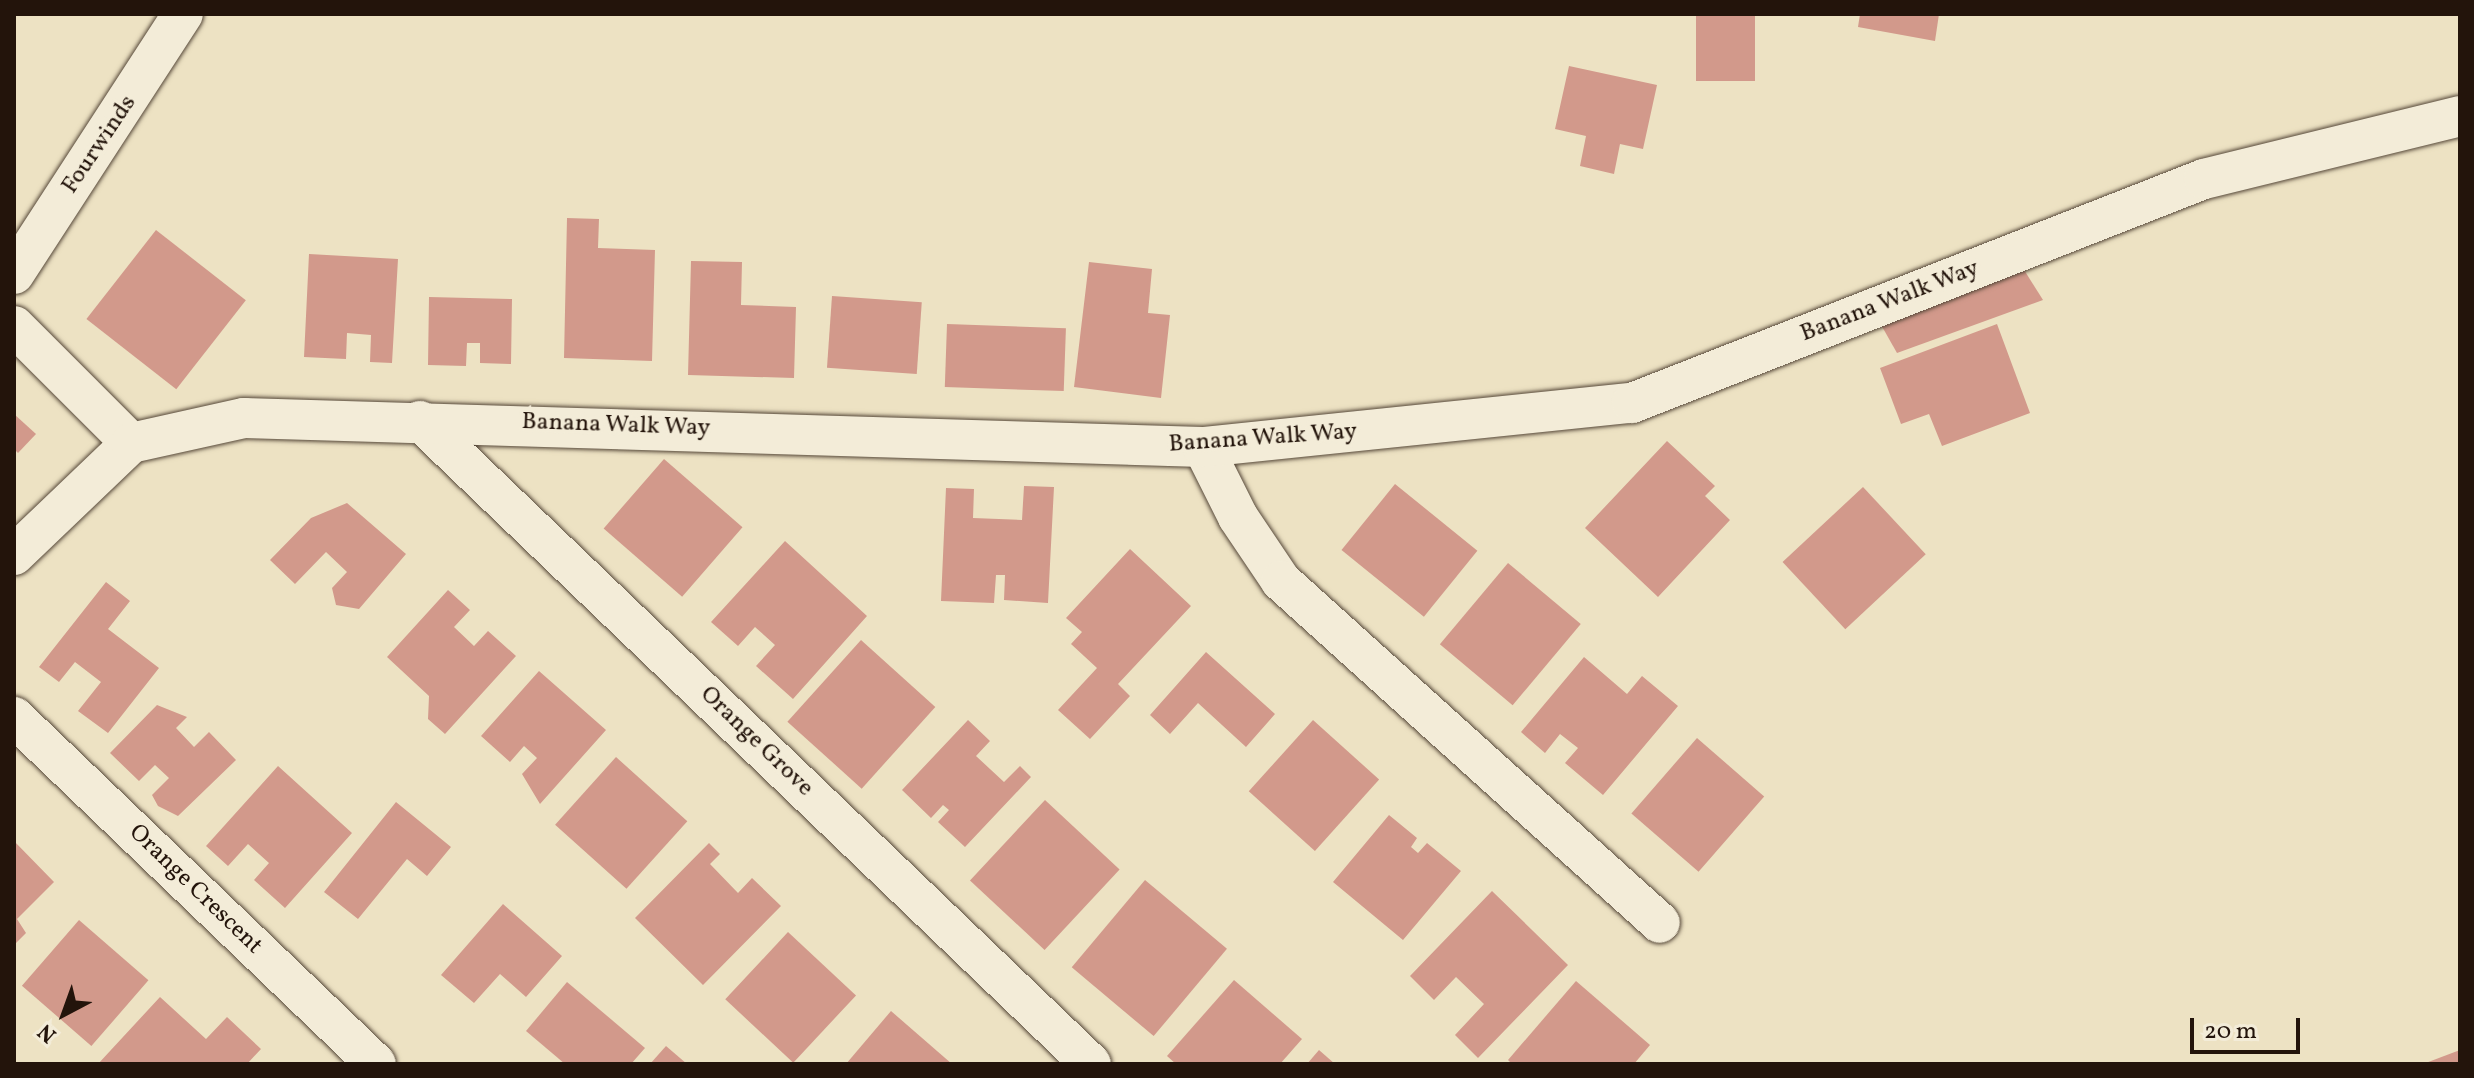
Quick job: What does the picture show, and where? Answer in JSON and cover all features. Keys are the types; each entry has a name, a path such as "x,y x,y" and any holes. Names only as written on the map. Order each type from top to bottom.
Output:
{"street":[{"name":"Fourwinds","path":"14,274 183,14"},
{"name":"Banana Walk Way","path":"131,443 244,418 1203,447 1632,403 2204,179 2460,116"},
{"path":"14,326 131,443 14,555"},
{"name":"Orange Grove","path":"420,421 1091,1064"},
{"path":"1203,447 1238,517 1281,581 1660,923"},
{"name":"Orange Crescent","path":"14,717 376,1064"}],"building":[{"path":"1696,14 1755,14 1755,81 1696,81"},
{"path":"1860,14 1939,14 1935,41 1858,27"},
{"path":"1569,66 1657,85 1643,149 1620,144 1614,174 1580,166 1586,136 1555,129"},
{"path":"567,218 599,219 598,248 655,250 652,361 564,358"},
{"path":"156,230 246,300 176,389 86,319"},
{"path":"309,254 398,259 392,363 370,362 371,335 347,333 346,359 304,357"},
{"path":"691,261 742,262 741,305 796,307 794,378 688,375"},
{"path":"1089,262 1152,269 1148,313 1170,315 1161,398 1074,387"},
{"path":"2021,265 2043,300 1897,353 1880,323"},
{"path":"832,296 922,302 917,374 827,368"},
{"path":"429,297 512,299 511,364 480,363 480,343 467,343 466,366 428,365"},
{"path":"947,324 1066,328 1064,391 945,387"},
{"path":"1997,324 2030,413 1942,446 1929,414 1901,424 1880,368"},
{"path":"14,414 36,434 18,453 14,449"},
{"path":"1667,441 1715,486 1705,496 1730,520 1658,597 1585,528"},
{"path":"664,459 742,527 682,597 604,528"},
{"path":"1395,484 1477,551 1424,617 1342,550"},
{"path":"1024,486 1054,487 1048,603 1004,600 1005,575 996,575 994,603 941,601 946,488 974,489 973,518 1022,520"},
{"path":"1863,487 1926,554 1845,629 1783,562"},
{"path":"347,503 406,554 359,609 336,605 332,588 347,572 326,552 295,584 270,560 311,518"},
{"path":"785,541 867,616 793,699 756,666 775,645 755,627 738,646 711,622"},
{"path":"1130,549 1191,606 1118,684 1130,696 1090,739 1058,710 1097,668 1071,644 1082,632 1066,618"},
{"path":"1508,563 1581,624 1513,705 1440,644"},
{"path":"106,582 130,601 108,629 159,668 108,733 78,711 101,682 75,662 59,682 39,667"},
{"path":"448,590 470,610 454,627 474,646 488,631 516,656 445,734 428,719 429,696 387,657"},
{"path":"861,640 935,707 862,789 787,722"},
{"path":"1206,652 1275,714 1246,747 1198,703 1170,734 1150,715"},
{"path":"1584,657 1627,694 1642,676 1678,706 1603,795 1565,763 1578,748 1560,734 1545,753 1521,732"},
{"path":"539,671 606,730 540,804 522,774 537,758 524,746 510,762 481,736"},
{"path":"157,705 187,717 176,728 194,747 209,732 236,760 178,816 158,806 152,795 169,778 155,765 139,781 110,753"},
{"path":"968,720 990,741 976,756 1004,782 1020,766 1031,777 965,847 938,822 949,810 943,805 931,818 902,790"},
{"path":"1313,720 1379,780 1315,851 1249,791"},
{"path":"1697,738 1764,796 1699,872 1631,813"},
{"path":"616,757 687,821 626,889 555,825"},
{"path":"278,766 352,833 285,908 254,880 269,863 248,844 228,866 206,846"},
{"path":"1045,800 1120,870 1045,950 970,880"},
{"path":"396,802 451,847 427,876 407,859 358,919 324,892"},
{"path":"1389,815 1417,838 1411,847 1418,853 1427,843 1461,871 1403,940 1333,882"},
{"path":"14,841 54,882 17,919 26,933 14,945"},
{"path":"709,843 720,854 710,864 738,893 752,878 781,906 703,985 635,918"},
{"path":"1145,880 1227,949 1154,1036 1072,967"},
{"path":"1492,891 1568,965 1478,1058 1455,1035 1484,1004 1456,977 1434,1000 1410,976"},
{"path":"503,904 562,956 526,997 500,974 474,1003 441,975"},
{"path":"79,920 148,980 91,1046 22,986"},
{"path":"788,932 856,995 793,1063 725,999"},
{"path":"1234,980 1302,1039 1280,1064 1176,1064 1167,1056"},
{"path":"1576,981 1650,1045 1634,1064 1512,1064 1508,1060"},
{"path":"567,982 645,1048 631,1064 565,1064 526,1031"},
{"path":"160,997 206,1039 227,1017 261,1049 247,1064 98,1064"},
{"path":"891,1011 952,1064 846,1064"},
{"path":"666,1046 687,1064 650,1064"},
{"path":"1319,1050 1335,1064 1307,1064"},
{"path":"2460,1050 2460,1064 2423,1064"}]}
